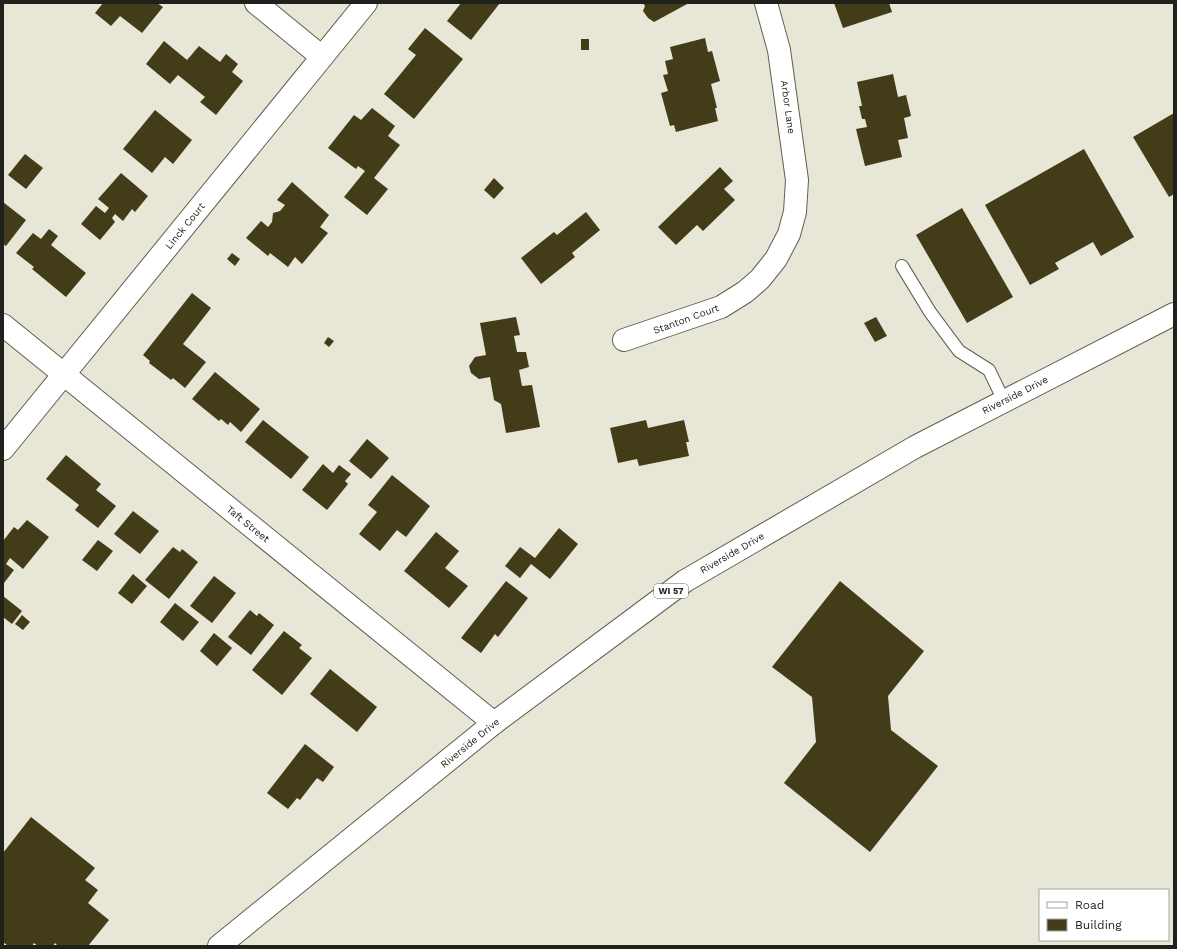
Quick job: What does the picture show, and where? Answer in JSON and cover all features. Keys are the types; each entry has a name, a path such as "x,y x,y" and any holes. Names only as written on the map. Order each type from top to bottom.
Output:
{"street":[{"path":"256,3 322,57"},
{"name":"Linck Court","path":"3,449 366,3"},
{"name":"Arbor Lane","path":"766,3 779,50 784,77 798,180 795,212"},
{"name":"Stanton Court","path":"624,340 721,307 745,292 760,279 776,259 789,234 795,212"},
{"name":"Riverside Drive","path":"220,946 494,723 685,581 915,447 1174,314"},
{"name":"Taft Street","path":"3,325 494,723"}],"lane":[{"path":"902,266 930,312 959,351 989,370 1004,401"}],"building":[{"path":"103,3 157,3 163,7 142,33 120,16 111,26 95,13"},
{"path":"461,3 500,3 471,40 447,21"},
{"path":"643,3 689,3 654,22 648,18 643,11 645,6"},
{"path":"834,3 889,3 892,12 843,28"},
{"path":"425,28 463,59 414,119 384,94 416,55 408,49"},
{"path":"705,38 708,52 712,51 720,81 711,84 717,108 715,108 718,121 676,132 674,125 670,126 661,93 668,91 663,75 668,74 665,61 673,59 670,47"},
{"path":"581,39 589,39 589,50 581,50"},
{"path":"164,41 187,60 199,46 220,62 226,54 238,64 232,72 243,81 216,115 200,102 205,97 178,75 170,84 146,64"},
{"path":"893,74 898,97 906,95 911,116 904,118 908,138 898,140 902,157 865,166 856,129 867,127 865,119 862,119 859,106 862,106 857,82"},
{"path":"372,108 395,126 388,136 400,145 374,178 388,189 367,215 344,197 365,171 358,166 356,169 328,148 354,115 361,120"},
{"path":"155,110 192,140 173,164 165,157 152,173 123,149"},
{"path":"1174,113 1174,194 1169,197 1133,137"},
{"path":"1084,149 1134,237 1101,256 1093,242 1055,263 1059,269 1030,285 985,205"},
{"path":"25,154 43,168 26,189 8,175"},
{"path":"720,167 733,181 724,189 735,200 703,231 697,225 676,245 658,227"},
{"path":"121,173 148,196 135,212 132,209 123,221 115,214 112,218 115,222 100,240 81,224 96,206 105,213 109,208 98,199"},
{"path":"494,178 504,188 494,199 484,190"},
{"path":"292,182 329,215 320,227 328,233 302,264 295,257 288,267 270,253 268,256 246,238 261,221 268,227 272,222 273,213 280,211 285,205 277,200"},
{"path":"3,202 26,220 6,246 3,244"},
{"path":"962,208 1013,297 967,323 916,235"},
{"path":"586,212 600,230 572,253 575,257 541,284 521,258 554,232 557,235"},
{"path":"49,229 58,236 51,245 86,273 66,297 32,269 34,267 16,253 33,233 41,239"},
{"path":"232,253 240,259 235,266 227,259"},
{"path":"192,293 211,308 183,344 206,362 185,388 173,378 171,380 149,363 150,361 143,355"},
{"path":"516,317 520,335 514,336 517,352 526,352 529,367 519,370 522,386 532,385 540,427 506,433 501,404 494,400 490,377 479,379 471,373 469,366 475,357 486,355 480,323"},
{"path":"876,317 887,336 875,342 864,323"},
{"path":"328,337 334,341 329,347 324,343"},
{"path":"215,372 260,409 241,432 230,422 228,425 221,419 219,421 192,399"},
{"path":"263,420 309,457 291,479 245,442"},
{"path":"646,420 648,428 684,420 689,442 686,442 689,456 639,466 637,459 618,463 610,428"},
{"path":"367,439 389,458 371,479 349,461"},
{"path":"66,455 101,484 96,490 116,506 98,528 75,510 79,505 46,479"},
{"path":"323,464 333,473 339,465 351,474 345,481 348,484 327,510 302,490"},
{"path":"392,475 430,506 406,537 397,530 380,551 359,534 377,512 368,505"},
{"path":"133,511 159,531 140,554 114,534"},
{"path":"27,520 49,537 23,569 10,558 6,564 14,570 4,583 3,541 14,527 18,530"},
{"path":"559,528 578,544 550,579 531,564 520,578 505,566 520,547 535,558"},
{"path":"436,532 459,551 445,568 468,586 449,608 404,571"},
{"path":"98,540 113,551 97,571 82,560"},
{"path":"173,547 180,552 182,549 198,562 169,599 145,580"},
{"path":"133,574 147,586 132,604 118,593"},
{"path":"214,576 236,593 212,623 190,606"},
{"path":"506,581 528,598 498,637 495,634 481,653 461,638"},
{"path":"840,581 924,651 888,696 891,730 938,766 870,852 784,783 816,742 812,697 772,667"},
{"path":"3,596 22,611 12,624 3,617"},
{"path":"175,603 199,622 183,641 160,622"},
{"path":"250,610 257,616 259,613 274,625 251,655 228,637"},
{"path":"22,615 30,622 23,630 15,624"},
{"path":"284,631 302,645 299,648 312,658 282,695 252,670"},
{"path":"214,633 232,648 217,666 200,651"},
{"path":"330,669 377,707 357,732 310,694"},
{"path":"305,744 334,767 323,782 317,778 300,800 297,798 288,809 267,793"},
{"path":"31,817 95,868 85,880 98,890 88,903 109,920 88,946 58,946 55,943 53,946 38,946 34,943 32,946 8,946 3,942 3,853"}]}
